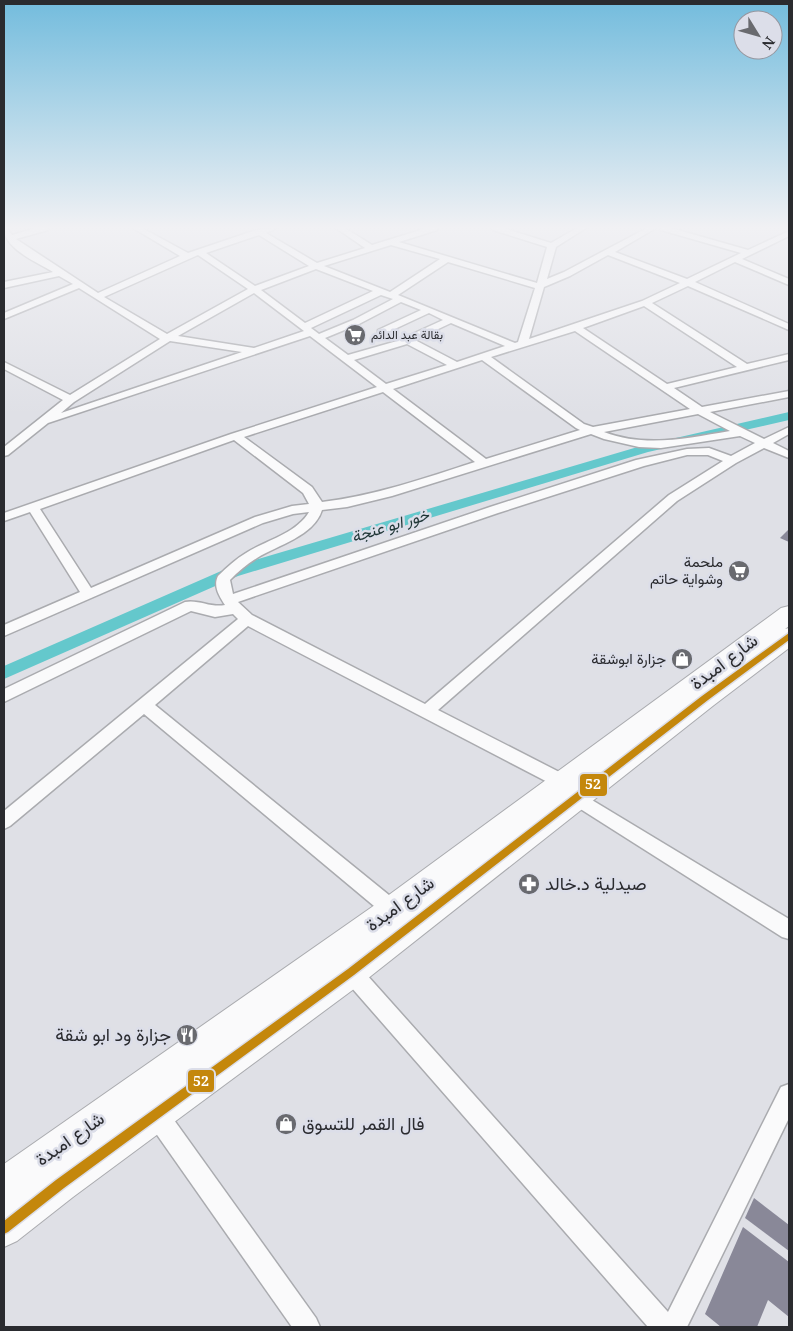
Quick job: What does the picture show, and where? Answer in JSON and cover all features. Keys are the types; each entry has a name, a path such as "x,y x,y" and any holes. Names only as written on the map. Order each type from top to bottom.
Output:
{"main road":[{"name":"شارع امبدة","path":"571,790 789,614"},
{"path":"4,1228 351,972 507,839 571,790 789,636"},
{"name":"شارع امبدة","path":"4,1186 392,910 507,839"}],"street":[{"path":"4,316 67,290"},
{"path":"88,290 153,332 168,338 255,350"},
{"path":"98,296 111,290"},
{"path":"4,453 70,400 168,338 252,290"},
{"path":"256,290 485,464"},
{"path":"391,295 398,290"},
{"path":"518,345 537,290"},
{"path":"4,517 235,436 576,327 645,303 672,290"},
{"path":"707,290 789,327"},
{"path":"312,332 380,291 518,345"},
{"path":"39,424 255,350 312,332 356,322 401,299"},
{"path":"645,303 744,367"},
{"path":"381,332 429,310"},
{"path":"374,313 398,324"},
{"path":"347,359 404,342 452,320"},
{"path":"356,322 455,365"},
{"path":"576,327 698,410 740,433 789,455"},
{"path":"483,356 589,431 649,445 740,433"},
{"path":"666,387 789,357"},
{"path":"4,365 70,400"},
{"path":"4,631 246,524 292,510 360,500 485,464 589,431 789,394"},
{"path":"426,712 658,510 732,460 789,430"},
{"path":"235,436 308,490 314,496 317,507 316,514 307,524 250,556 230,571 223,579 222,585 225,595 237,609 571,790 789,930"},
{"path":"4,696 190,606 216,612 237,609 494,510 640,463 687,452 709,451 732,460"},
{"path":"33,507 88,594"},
{"path":"4,822 143,704 237,609"},
{"path":"143,704 392,910"},
{"path":"351,972 665,1327"},
{"path":"674,1327 789,1095"},
{"path":"156,1114 307,1327"}],"building":[{"path":"789,529 789,542 780,538"},
{"path":"754,1198 789,1225 789,1251 745,1218"},
{"path":"743,1227 789,1262 789,1317 768,1300 757,1327 721,1327 705,1314"}],"waterway":[{"name":"خور ابو عنجة","path":"4,673 233,572 645,449 789,416"}],"transit line":[{"name":"52","path":"4,1228 60,1184 351,972 705,698 789,636"}],"place":[{"name":"بقالة عبد الدائم","path":"355,335"},
{"name":"ملحمة وشواية حاتم","path":"739,571"},
{"name":"جزارة ابوشقة","path":"682,659"},
{"name":"صيدلية د.خالد","path":"529,884"},
{"name":"جزارة ود ابو شقة","path":"187,1035"},
{"name":"فال القمر للتسوق","path":"286,1124"}]}
